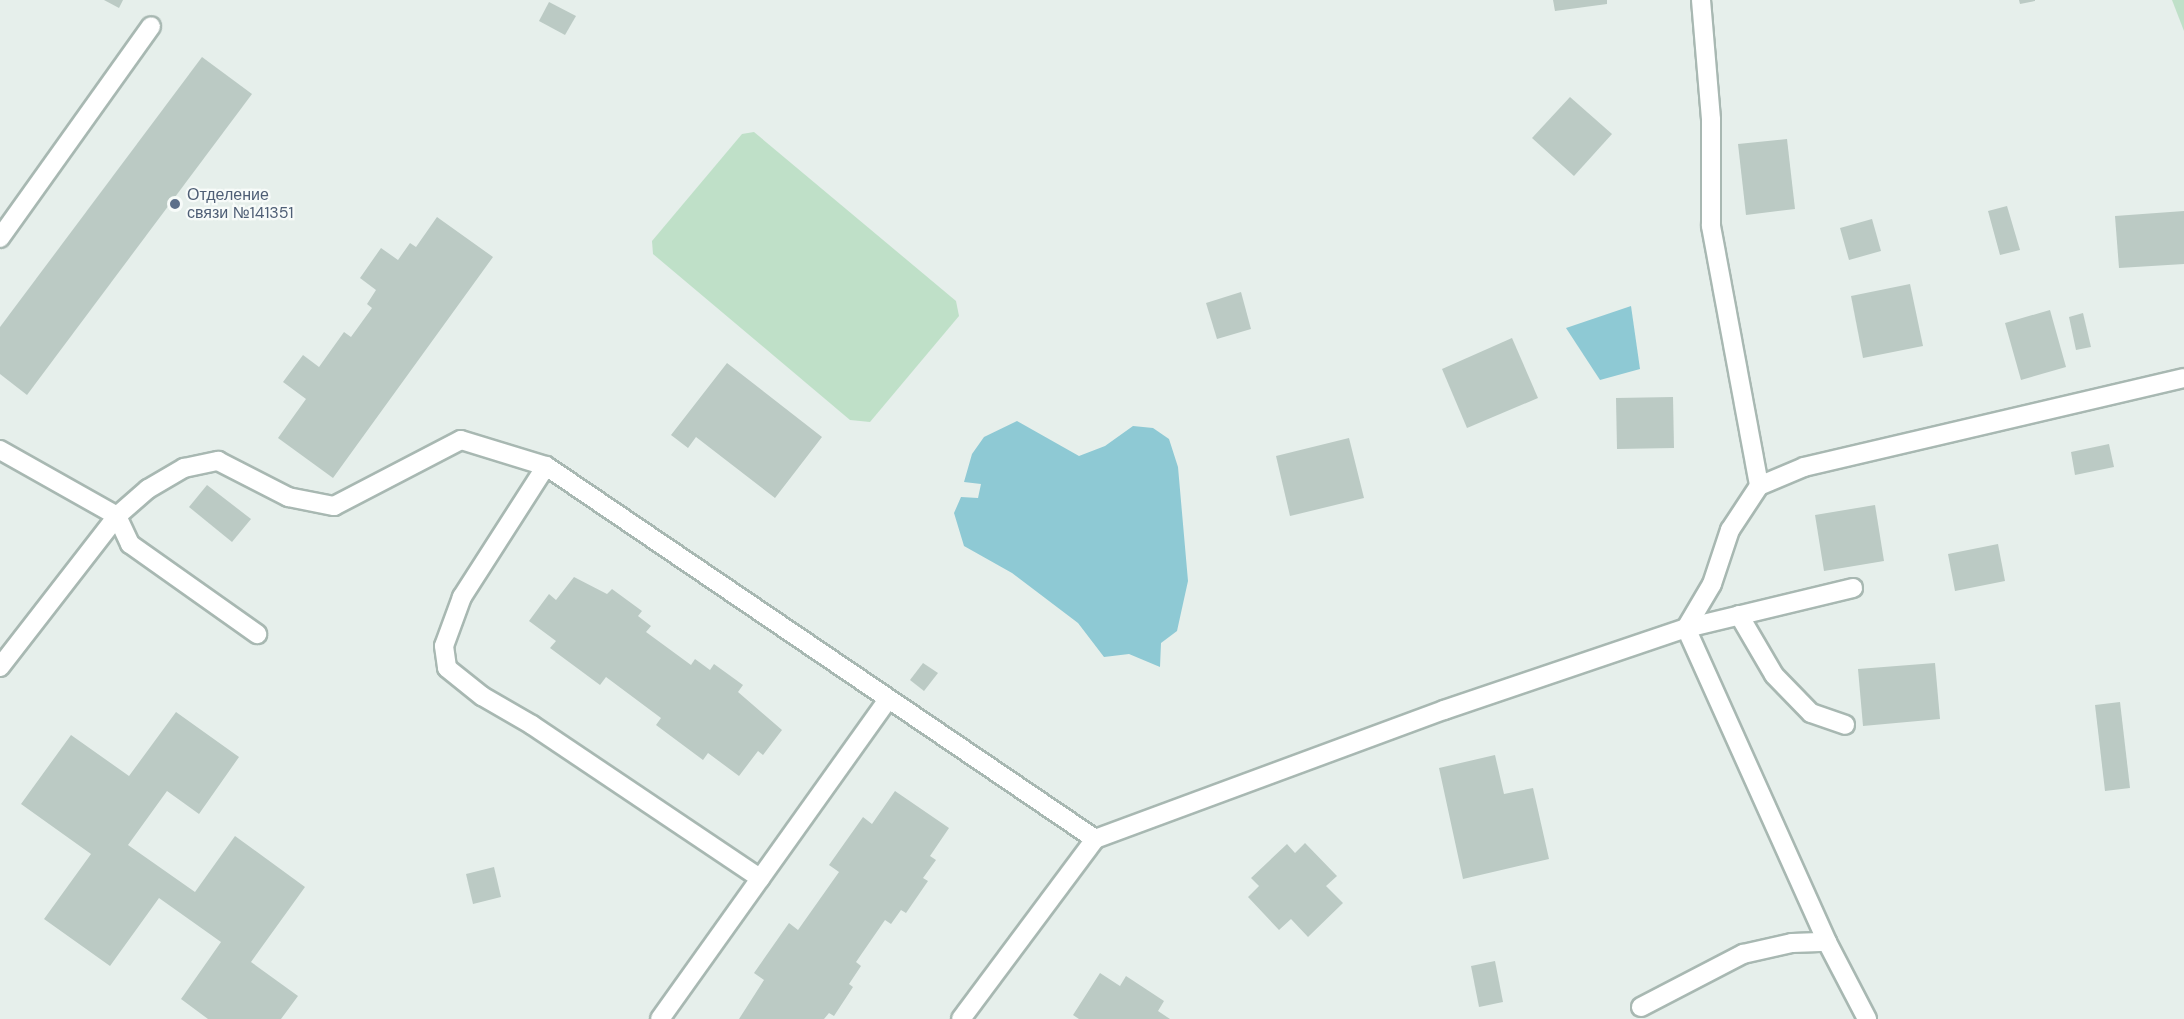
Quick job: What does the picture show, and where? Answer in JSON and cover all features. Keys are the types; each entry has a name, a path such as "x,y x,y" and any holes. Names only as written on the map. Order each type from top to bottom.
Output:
{"lane":[{"path":"1701,0 1711,120 1711,226 1759,486"},
{"path":"0,238 152,26"},
{"path":"1686,628 1712,584 1730,530 1759,486 1804,467 2184,378"},
{"path":"0,667 117,516 148,489 184,468 218,461 288,497 334,506 460,440 546,466 887,701 1095,839"},
{"path":"0,450 117,516 130,544 257,634"},
{"path":"546,466 462,597 444,646 447,668 482,696 532,725 760,878"},
{"path":"961,1019 1095,839 1444,710 1686,628 1853,588"},
{"path":"1739,615 1774,675 1811,713 1845,726"},
{"path":"1686,628 1827,942 1867,1019"},
{"path":"660,1019 887,701"},
{"path":"1641,1007 1743,954 1792,943 1827,942"}],"green space":[{"path":"2172,0 2184,0 2184,31"},
{"path":"754,132 956,301 959,316 870,422 850,420 653,254 652,241 742,134"}],"water":[{"path":"1631,306 1640,369 1600,380 1566,328"},
{"path":"1017,421 1079,456 1105,446 1133,426 1153,428 1169,439 1178,467 1188,581 1177,631 1161,643 1160,667 1129,654 1104,657 1078,623 1012,573 964,546 954,513 961,497 978,498 981,484 964,482 972,454 984,437"}],"building":[{"path":"104,0 123,0 119,8"},
{"path":"1553,0 1607,0 1607,4 1555,11"},
{"path":"2019,0 2035,0 2035,1 2020,4"},
{"path":"549,2 576,16 565,35 539,21"},
{"path":"202,57 252,94 27,395 0,374 0,327"},
{"path":"1570,97 1612,134 1574,176 1532,138"},
{"path":"1787,139 1795,209 1746,215 1738,144"},
{"path":"2007,206 2020,250 2000,255 1988,211"},
{"path":"2184,211 2184,264 2119,268 2115,216"},
{"path":"437,217 493,257 333,478 278,438 306,399 283,382 303,355 319,367 344,332 351,337 372,308 367,304 376,290 360,278 381,248 398,260 410,243 416,247"},
{"path":"1872,219 1881,251 1849,260 1840,228"},
{"path":"1910,284 1923,346 1863,358 1851,296"},
{"path":"1241,292 1251,329 1217,339 1206,303"},
{"path":"2050,310 2066,367 2021,380 2005,323"},
{"path":"2083,313 2091,347 2076,350 2069,317"},
{"path":"1512,338 1538,398 1467,428 1442,369"},
{"path":"727,363 822,437 775,498 696,437 688,448 671,435"},
{"path":"1673,397 1674,448 1617,449 1616,398"},
{"path":"1349,438 1364,498 1290,516 1276,456"},
{"path":"2109,444 2114,467 2075,475 2071,452"},
{"path":"207,485 251,519 232,542 189,507"},
{"path":"1875,505 1884,561 1824,571 1815,515"},
{"path":"1998,544 2005,581 1955,591 1948,554"},
{"path":"574,577 607,594 612,589 642,611 638,616 651,626 646,632 691,665 695,659 710,670 714,664 743,685 738,692 782,730 763,755 758,751 739,776 708,753 703,760 656,725 661,718 606,677 600,685 550,648 556,641 529,621 549,594 556,600"},
{"path":"923,663 938,673 924,691 910,680"},
{"path":"1935,663 1940,719 1863,726 1858,669"},
{"path":"2120,702 2130,788 2105,791 2095,705"},
{"path":"176,712 239,757 199,814 167,791 128,845 195,892 235,836 305,887 251,962 298,996 281,1019 208,1019 181,999 221,942 159,898 110,966 44,919 91,854 21,804 71,735 129,776"},
{"path":"1495,755 1504,794 1533,788 1549,859 1463,879 1439,768"},
{"path":"895,791 949,828 930,856 936,860 923,878 928,881 906,913 901,910 891,924 885,920 856,962 861,966 849,984 853,987 834,1016 829,1013 824,1019 739,1019 764,980 754,973 789,923 798,930 839,872 829,865 863,817 872,824"},
{"path":"1305,843 1337,876 1326,886 1343,903 1308,937 1291,919 1279,930 1248,897 1259,886 1251,878 1287,844 1295,853"},
{"path":"494,867 501,897 473,904 466,874"},
{"path":"1495,961 1503,1002 1479,1007 1471,966"},
{"path":"1100,973 1120,986 1126,976 1164,1001 1158,1011 1170,1019 1079,1019 1073,1015"}],"place":[{"name":"Отделение связи №141351","path":"175,204"}]}
